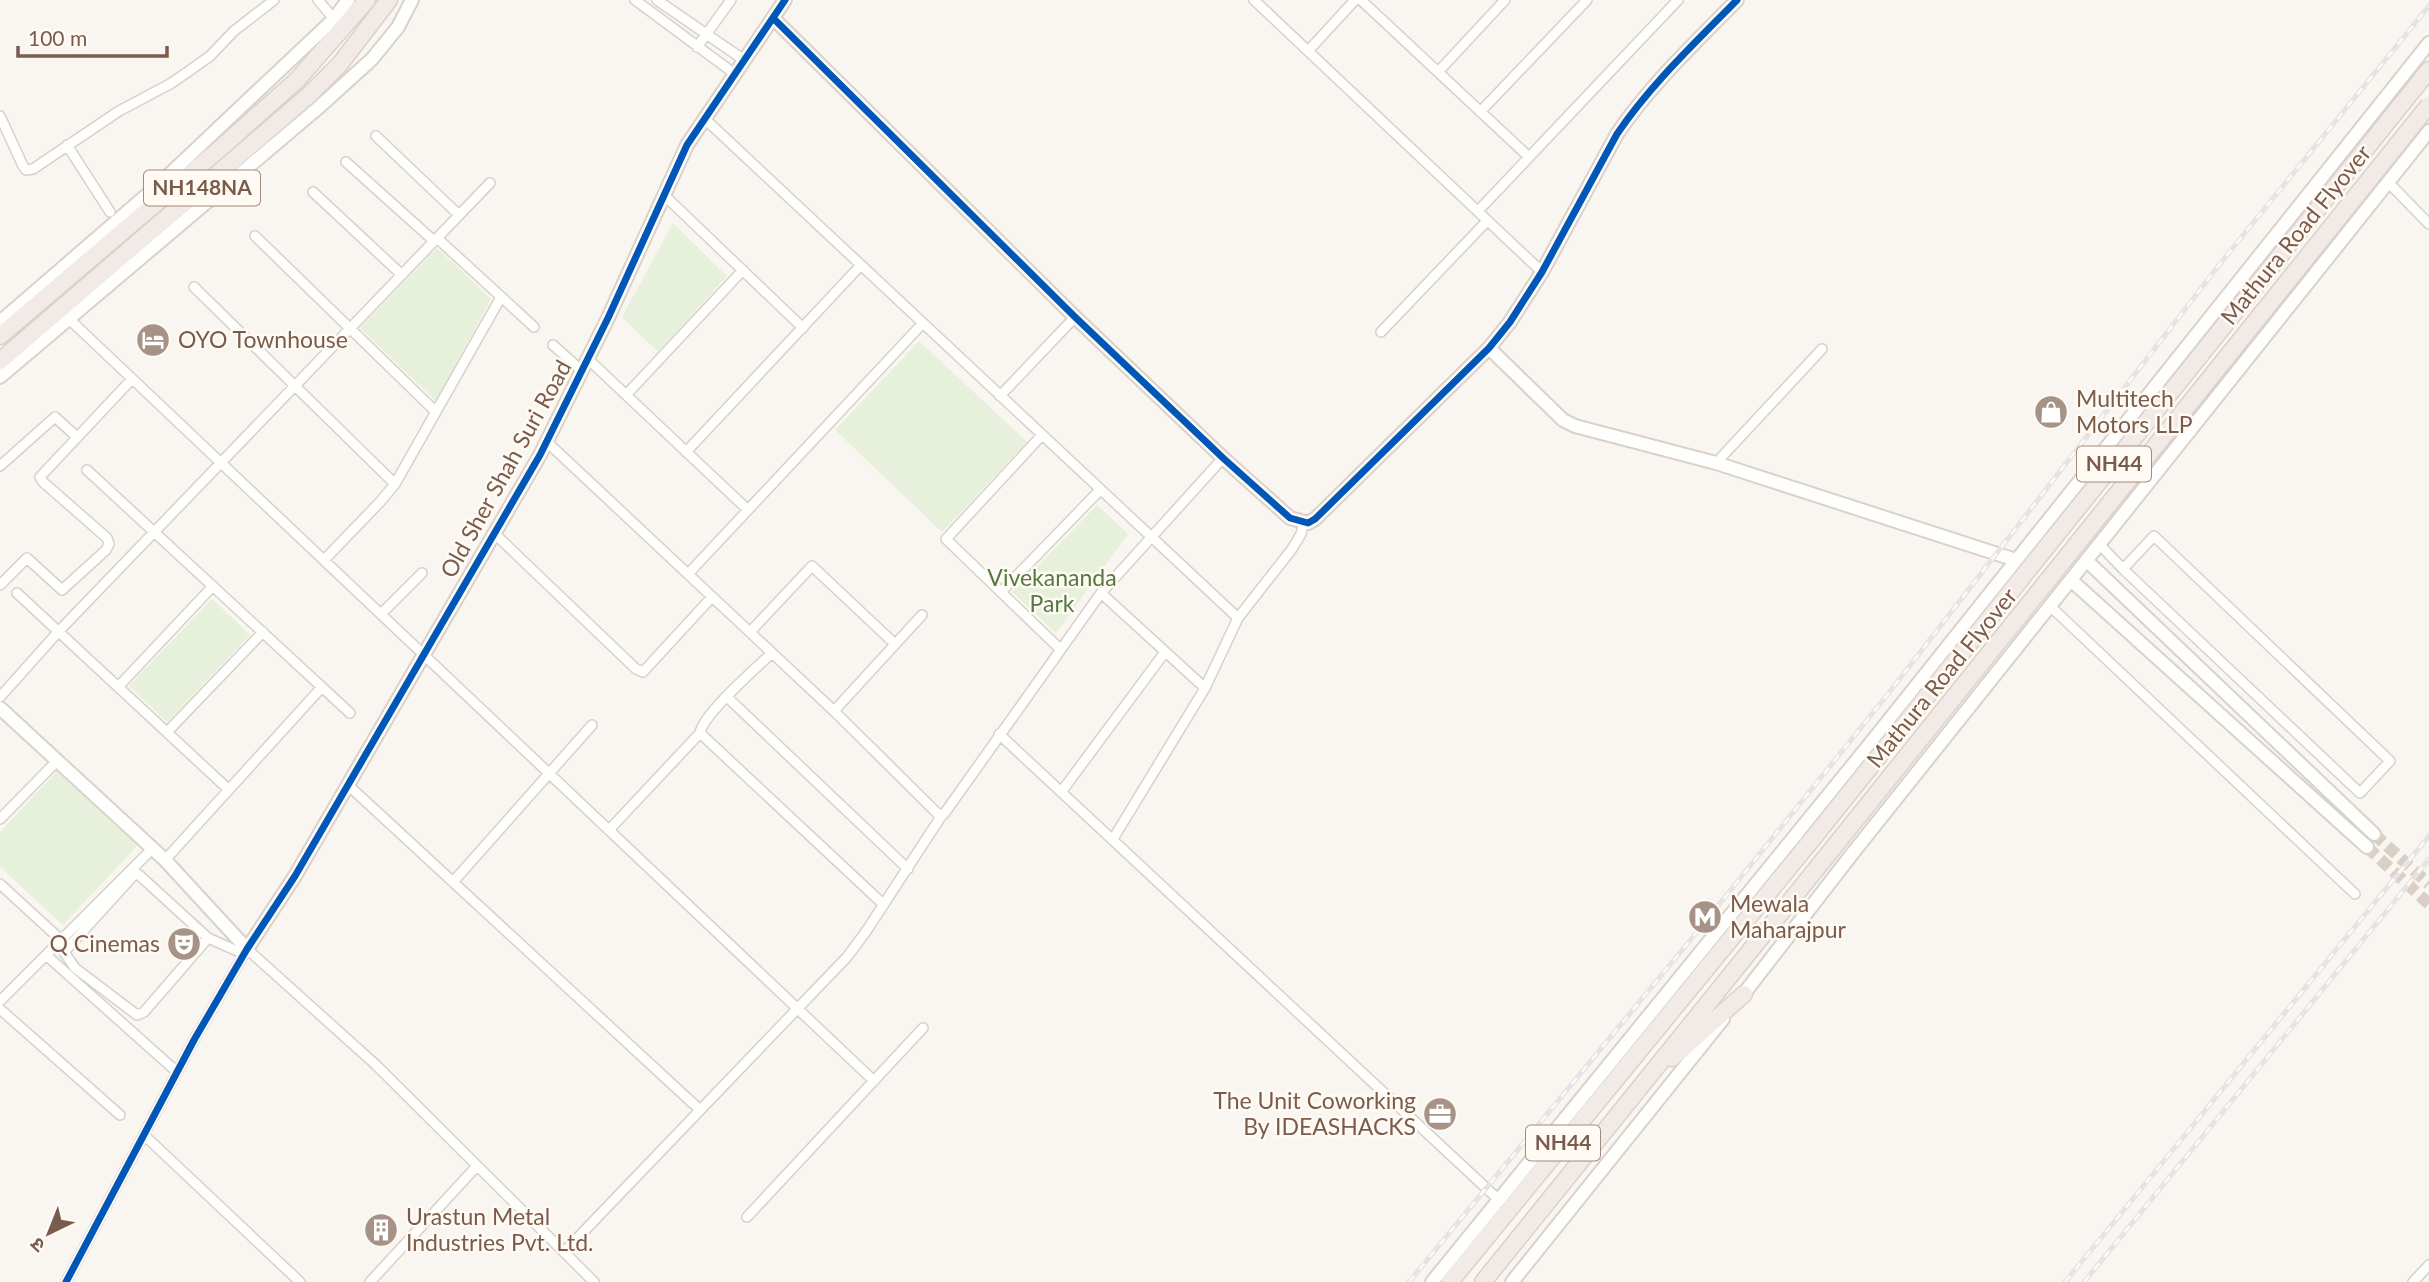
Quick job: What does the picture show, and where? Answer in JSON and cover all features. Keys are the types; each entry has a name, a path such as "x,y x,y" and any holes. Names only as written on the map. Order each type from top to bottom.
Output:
{"highway":[{"name":"NH148NA","path":"0,336 297,80 367,0"},
{"name":"NH148NA","path":"0,361 309,95 340,64 389,0"},
{"name":"Mathura Road Flyover","path":"1450,1282 1810,842 2429,70"},
{"name":"Mathura Road Flyover","path":"1644,1081 2429,105"},
{"path":"1644,1081 1744,994"},
{"name":"NH44","path":"1483,1282 1644,1081"}],"street":[{"path":"0,116 26,170 33,169 119,111 170,85 210,56 234,31 274,0"},
{"path":"318,0 334,19"},
{"path":"0,322 156,187 334,19 348,0"},
{"path":"0,377 318,108 372,59 397,27 412,0"},
{"path":"635,0 735,75"},
{"path":"657,0 744,60"},
{"path":"697,47 732,0"},
{"name":"Old Sher Shah Suri Road","path":"245,951 295,876 547,442 687,145 785,0"},
{"path":"1254,0 1542,272"},
{"path":"1309,50 1355,0"},
{"path":"1361,0 1529,157"},
{"path":"1438,72 1505,0"},
{"path":"1480,112 1587,0"},
{"path":"1478,211 1678,0"},
{"path":"773,18 1075,317 1223,458 1290,518 1304,522 1315,519 1489,348 1510,322 1542,272 1628,118 1654,85 1737,0"},
{"path":"1432,1282 2117,435 2429,43"},
{"path":"705,119 1238,618"},
{"path":"1512,1282 2429,131"},
{"path":"376,136 459,215"},
{"path":"67,145 110,212"},
{"path":"346,162 534,327"},
{"path":"2389,182 2429,224"},
{"path":"0,697 59,631 490,183"},
{"path":"313,192 402,275"},
{"path":"664,195 803,328"},
{"path":"1381,332 1487,220"},
{"path":"255,236 436,412"},
{"path":"686,452 861,265"},
{"path":"626,395 743,270"},
{"path":"194,288 395,484"},
{"path":"324,560 395,484 501,297"},
{"path":"68,317 874,1081"},
{"path":"1000,396 1075,317"},
{"path":"688,574 923,323"},
{"path":"553,345 626,395 748,510"},
{"path":"1489,348 1563,420 1575,426 1716,463 2016,560"},
{"path":"1716,463 1822,349"},
{"path":"0,585 27,558 62,590 106,550 109,544 107,538 40,477 132,379"},
{"path":"0,466 55,417 77,437"},
{"path":"1042,435 946,538 1060,649"},
{"path":"2117,435 2160,470"},
{"path":"547,442 834,710 942,815"},
{"path":"564,1252 846,957 942,815 1101,593 1223,458"},
{"path":"87,470 350,713"},
{"path":"1001,592 1100,490"},
{"path":"1113,839 1205,688 1238,618 1292,549 1301,534 1304,522"},
{"path":"495,534 636,669 643,671 712,597"},
{"path":"2100,545 2123,569 2360,793 2390,761 2154,536 2123,569"},
{"path":"2087,561 2374,834"},
{"path":"750,632 812,566 895,644"},
{"path":"381,614 422,572"},
{"path":"2072,581 2367,847"},
{"path":"118,687 213,586"},
{"path":"17,593 228,789"},
{"path":"1101,593 1205,688"},
{"path":"2050,606 2355,894"},
{"path":"834,710 922,615"},
{"path":"167,732 263,632"},
{"path":"1062,791 1165,652"},
{"path":"609,830 700,733 701,726 727,697 772,653"},
{"path":"165,860 323,687"},
{"path":"727,697 908,869"},
{"path":"0,708 165,860 245,951 376,1065 594,1282"},
{"path":"453,882 592,725"},
{"path":"700,733 883,904"},
{"path":"999,734 1500,1200"},
{"path":"0,819 57,761"},
{"path":"348,785 699,1109"},
{"path":"0,1000 4,989 46,955 152,849"},
{"path":"208,938 144,1012 137,1015 75,968 64,952 133,876 138,874 208,938 245,951"},
{"path":"0,884 61,940"},
{"path":"66,1282 177,1072 245,951"},
{"path":"46,955 177,1072"},
{"path":"0,1009 120,1115"},
{"path":"747,1217 923,1028"},
{"path":"144,1135 300,1282"},
{"path":"370,1282 476,1167"},
{"path":"2413,1282 2429,1265"}],"green space":[{"path":"673,223 727,276 658,352 622,317"},
{"path":"437,248 491,299 436,401 360,328"},
{"path":"919,341 1027,442 942,532 835,430"},
{"name":"Vivekananda Park","path":"1097,505 1128,534 1056,633 1012,592"},
{"path":"212,599 250,635 167,722 129,686"},
{"path":"57,771 137,846 63,925 0,867 0,832"}],"tunnel":[{"path":"2374,834 2429,884"},
{"path":"2367,847 2429,904"}],"railway":[{"path":"1409,1282 1701,927 1888,694 2223,260 2429,6"},
{"path":"2065,1282 2429,836"},
{"path":"2084,1282 2429,859"}],"cycle path":[{"path":"66,1282 194,1040 247,949 295,876 540,455 608,318 687,145 785,0"},
{"path":"773,18 1075,317 1223,458 1290,518 1308,523 1489,348 1510,322 1542,272 1617,134 1659,81 1737,0"}],"place":[{"name":"OYO Townhouse","path":"153,340"},
{"name":"Multitech Motors LLP","path":"2051,412"},
{"name":"Mewala Maharajpur","path":"1705,917"},
{"name":"Q Cinemas","path":"184,944"},
{"name":"The Unit Coworking By IDEASHACKS","path":"1440,1114"},
{"name":"Urastun Metal Industries Pvt. Ltd.","path":"381,1230"}]}
